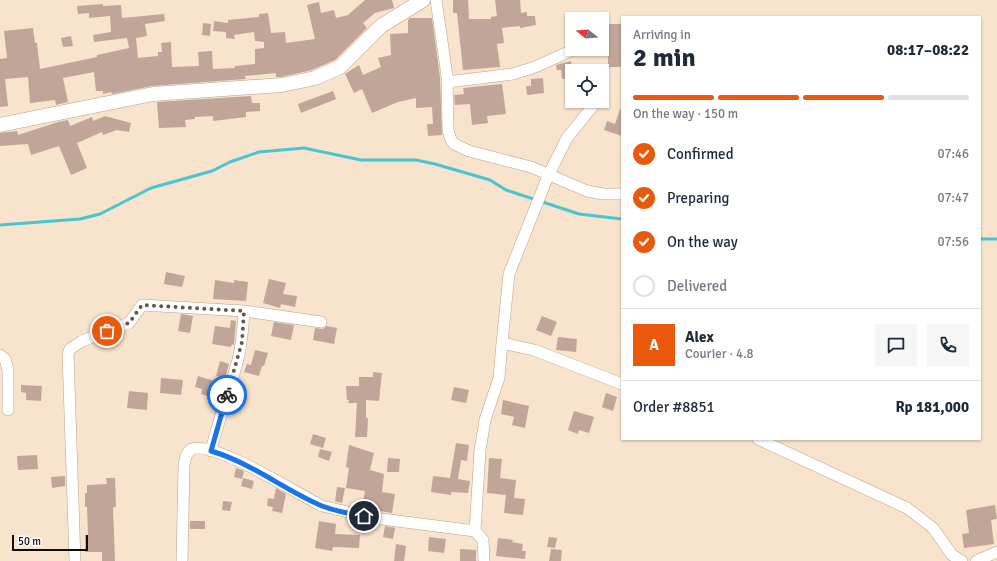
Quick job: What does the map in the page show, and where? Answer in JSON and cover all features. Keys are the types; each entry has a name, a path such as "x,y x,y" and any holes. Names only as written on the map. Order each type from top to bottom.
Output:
{"street":[{"path":"0,125 153,94 282,85 315,78 340,67 381,26 423,0"},
{"path":"436,0 447,82 448,130 454,144 469,151 525,165 548,176 603,194 621,194"},
{"path":"447,82 513,74 535,67 565,54"},
{"path":"475,531 480,450 485,420 499,378 504,316 510,274 548,176 567,138 591,108"},
{"path":"75,561 68,354 70,349 97,334 129,323 142,305 244,311 321,322"},
{"path":"211,451 242,342 244,311"},
{"path":"502,343 534,350 621,384"},
{"path":"0,355 6,359 8,370 8,410"},
{"path":"760,440 907,508 933,528 952,555 962,561"},
{"path":"182,561 183,478 185,458 192,450 211,451 248,466 305,497 329,508 374,518 475,531 483,540 484,561"},
{"path":"976,561 997,552"}],"building":[{"path":"365,0 392,0 394,8 375,13 363,23 367,28 335,60 312,70 281,77 276,77 276,73 245,76 246,79 152,86 112,94 111,92 103,94 103,91 96,91 94,72 63,78 68,102 56,105 55,100 30,103 28,77 5,79 8,106 0,107 0,59 7,58 4,31 33,28 35,43 37,43 40,69 97,57 97,55 129,48 127,38 94,42 93,35 111,32 110,16 89,18 89,13 78,14 77,6 103,4 103,6 121,5 122,18 164,14 165,21 145,24 147,36 136,38 138,58 158,56 158,52 162,52 161,43 171,42 172,67 199,66 198,52 212,51 213,69 235,68 235,66 255,64 255,49 264,48 264,42 255,41 254,32 234,35 235,39 226,38 226,32 213,31 214,21 228,23 228,20 259,17 259,14 268,13 271,33 285,32 286,43 315,39 307,5 319,2 321,13 334,10 336,18 348,15"},
{"path":"453,0 468,0 469,19 491,19 491,17 497,16 495,0 520,0 521,13 527,12 527,16 535,16 536,25 520,28 520,26 502,28 504,43 497,44 500,67 463,70 457,13 453,13"},
{"path":"410,18 432,18 440,77 442,135 428,136 427,124 433,124 432,107 416,108 416,98 398,102 372,113 362,89 354,93 345,74 359,65 363,75 381,67 378,58 391,55 390,34 408,33 408,20"},
{"path":"203,23 211,24 210,36 202,35"},
{"path":"609,24 621,24 621,67 609,67"},
{"path":"71,36 73,46 63,47 61,38"},
{"path":"571,61 571,64 565,64 565,79 562,79 561,70 557,70 556,65"},
{"path":"543,78 544,93 527,95 526,86 531,86 531,79"},
{"path":"502,84 506,114 487,116 488,123 472,125 470,104 455,105 454,95 464,94 463,88"},
{"path":"333,91 336,99 301,113 298,104"},
{"path":"251,96 252,103 260,103 260,111 246,112 246,117 213,121 213,116 195,117 195,119 185,120 186,127 159,128 157,102"},
{"path":"621,109 621,136 604,130 607,121 615,124"},
{"path":"105,116 131,123 129,132 117,130 103,135 102,132 77,143 87,168 71,175 59,146 31,155 28,144 0,146 0,133 17,131 18,135 58,122 68,120 70,126 92,117 93,121"},
{"path":"166,272 185,276 182,287 164,284"},
{"path":"269,279 286,283 283,294 297,296 295,307 281,304 280,308 263,303"},
{"path":"215,280 234,283 234,280 248,282 246,301 213,299"},
{"path":"181,314 193,316 190,333 178,331"},
{"path":"542,316 557,322 551,336 536,330"},
{"path":"231,320 236,321 234,345 232,344 231,347 212,344 215,326 230,328"},
{"path":"274,322 294,325 291,340 271,336"},
{"path":"326,326 337,328 334,344 313,340 315,328 323,329"},
{"path":"558,337 577,339 576,352 556,350"},
{"path":"255,350 268,353 259,376 244,372 247,364 251,365"},
{"path":"220,361 229,364 225,378 216,376"},
{"path":"373,372 382,373 379,401 366,400 366,418 368,418 367,437 355,437 357,403 348,403 349,400 347,400 346,386 359,386 359,377 373,377"},
{"path":"198,376 221,383 217,399 201,394 202,389 195,387"},
{"path":"161,378 183,380 181,395 160,393"},
{"path":"21,385 42,386 41,401 26,400 26,393 21,392"},
{"path":"454,387 469,390 466,403 451,400"},
{"path":"129,391 148,393 147,410 127,408"},
{"path":"606,393 617,397 613,411 602,407"},
{"path":"503,400 529,406 525,428 512,425 514,417 501,414"},
{"path":"574,411 594,417 589,433 579,430 578,434 568,430"},
{"path":"313,434 326,438 323,448 310,444"},
{"path":"456,443 469,445 467,461 461,460 458,479 470,481 468,493 451,492 451,495 431,492 433,476 450,478"},
{"path":"349,445 374,453 370,470 384,474 382,492 395,494 392,513 362,508 365,491 346,488 349,468 346,467"},
{"path":"320,449 332,452 329,461 318,457"},
{"path":"37,455 38,469 18,470 17,456"},
{"path":"388,458 400,459 399,472 387,472"},
{"path":"489,458 502,459 500,478 516,480 514,498 525,499 523,515 504,513 506,495 487,493"},
{"path":"236,468 244,471 242,479 234,477"},
{"path":"65,476 65,486 52,488 51,477"},
{"path":"106,478 115,478 116,507 113,507 115,561 102,561 102,552 85,552 85,535 88,535 87,507 85,507 85,493 87,493 87,485 107,484"},
{"path":"243,478 254,481 252,489 241,486"},
{"path":"337,487 345,488 342,503 335,501"},
{"path":"276,488 286,494 282,513 272,511 273,507 267,506 268,498 274,499"},
{"path":"223,501 232,502 230,511 222,510"},
{"path":"995,505 997,519 991,520 994,544 964,548 962,534 969,533 966,510"},
{"path":"190,521 205,521 205,529 190,529"},
{"path":"319,521 336,524 335,534 360,535 359,548 333,547 332,551 315,548"},
{"path":"385,526 395,528 393,539 383,537"},
{"path":"429,537 446,539 444,553 428,551"},
{"path":"549,537 557,538 555,548 547,547"},
{"path":"498,538 513,540 512,542 523,544 522,551 526,551 525,559 496,556"},
{"path":"396,544 406,546 404,561 394,561"},
{"path":"460,549 476,550 476,561 460,561"},
{"path":"551,549 562,550 561,561 549,561"}],"waterway":[{"path":"0,225 80,219 100,214 151,188 212,171 230,162 259,152 304,148 361,160 416,160 435,164 490,180 506,190 579,214 621,219"},
{"path":"981,239 997,239"}],"way so far":[{"path":"107,331 129,323 142,305 244,311 242,342 227,395"}],"route":[{"path":"227,395 211,451 264,474 322,506 353,515 364,516"}]}
